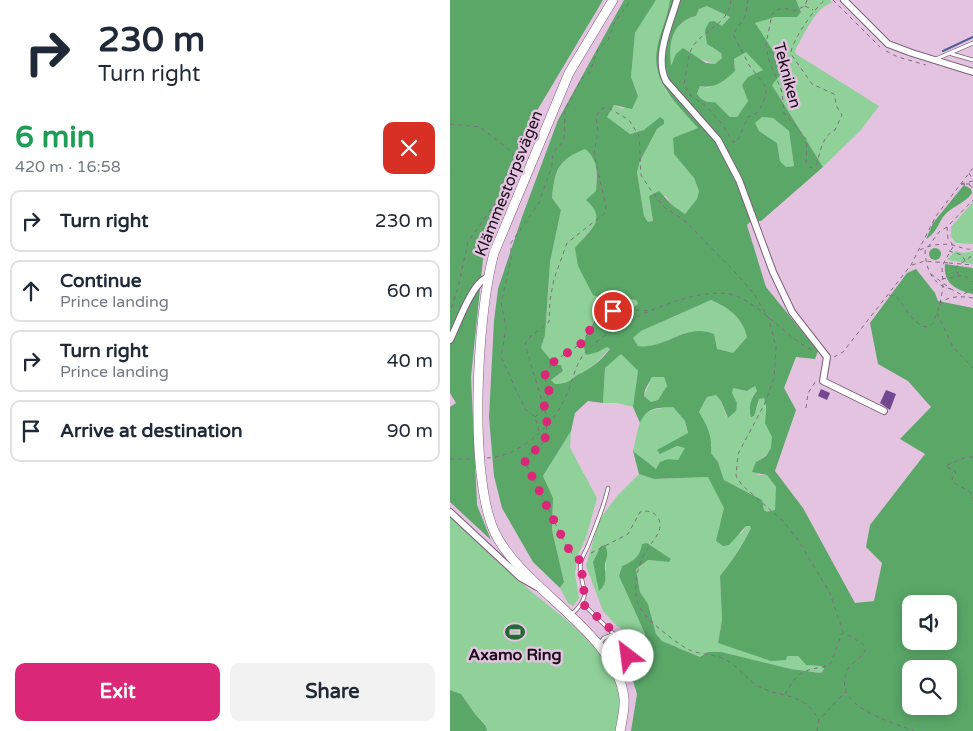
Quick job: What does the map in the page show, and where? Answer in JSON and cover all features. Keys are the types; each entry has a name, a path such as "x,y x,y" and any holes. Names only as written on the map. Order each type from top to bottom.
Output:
{"street":[{"name":"Klämmestorpsvägen","path":"613,0 569,73 504,226 487,278 479,385 484,498 495,532 505,550 542,590 598,645 617,674 624,698 624,711 620,731"},
{"path":"677,0 662,54 662,72 670,87 718,140 730,161 773,272 792,312 827,357 822,381 884,411"},
{"path":"844,0 888,44 973,72"},
{"path":"450,340 476,288 483,279 487,278"},
{"path":"450,512 521,578 542,590"}],"lane":[{"path":"935,60 973,43"},
{"path":"951,54 973,60"},
{"path":"570,616 583,604 585,596 581,560 601,512 608,488"},
{"path":"583,604 622,640 628,651 624,664 617,674"},
{"path":"598,645 604,638 614,634"}],"path":[{"path":"539,432 534,417 525,409 501,357 506,328 501,302 512,260 511,243 538,203 552,166 553,153 564,140 565,110 582,78 590,72 598,50 608,40 614,23 631,0"},
{"name":"Tekniken","path":"731,0 731,9 723,21 691,49 684,84 691,96 706,106 722,124 734,142 737,142 741,137 748,117 758,112 766,96 764,83 749,64 733,34 745,17 748,0"},
{"path":"807,0 805,6 813,11"},
{"name":"Tekniken","path":"805,6 791,12 783,8 777,10 770,20 766,44 768,58 782,92 784,113 807,140 806,162 811,168 816,165 826,134 835,130 842,118 834,94 812,84 791,54 791,44 804,28 813,11 825,0"},
{"path":"784,694 796,677 803,672 827,666 831,663 843,632 830,594 798,540 784,522 742,485 736,476 738,454 765,403 774,378 776,347 769,319 754,294 735,272 685,221 664,207 641,174 641,144 636,130 629,120 604,107 596,116 598,131 594,154 606,206 605,213 567,243 554,279 550,300 549,322 530,337 525,344 544,407 547,424 546,436 541,446 527,456 526,468 566,545 576,559 581,560 594,551 608,546 628,534 640,512 648,510 654,512 659,520 659,532 645,552 636,582 638,604 643,613 685,648 725,659 757,685 784,694 811,707 819,720"},
{"path":"450,124 480,127 512,152 517,162 504,191 468,242 450,312"},
{"path":"486,458 501,457 514,452 547,424 560,409 586,351 602,337 650,311 689,297 713,292 724,292 743,299 806,347 827,357 838,356 911,265 936,216 973,168"},
{"path":"960,184 973,182 969,172"},
{"path":"960,184 970,186 973,189"},
{"path":"951,289 942,288 936,283 929,271 925,261 927,247 939,232 947,227 973,200"},
{"path":"947,227 948,239 954,245 965,250 973,249"},
{"path":"919,250 927,247 954,245"},
{"path":"954,245 948,252 942,266 942,288 937,312 950,342 973,368"},
{"path":"948,252 962,255 965,260 962,264"},
{"path":"960,276 955,270 973,255"},
{"path":"911,265 925,261 973,265"},
{"path":"929,271 935,278 942,280 966,276 973,282"},
{"path":"942,280 951,289 973,298"},
{"path":"888,296 897,297 923,328 929,327 933,323 942,301 962,295 973,289"},
{"path":"534,417 544,407 549,391 545,378 547,370 559,358 582,343 599,315 606,311 628,309 650,311"},
{"path":"806,408 808,393 822,376"},
{"path":"973,457 966,457 945,466 955,471 956,475 952,478 953,482 970,492 973,499"},
{"path":"450,459 472,458"},
{"path":"843,632 863,644 866,649 849,666 845,676 846,691 850,699 864,710 914,731"},
{"path":"817,731 819,720 846,691"}],"green space":[{"path":"450,0 603,0 538,109 483,259 471,377 477,505 491,540 450,502 450,407 456,403 450,393"},
{"path":"624,0 656,0 635,33 631,77 638,96 632,109 614,105 607,117 630,134 644,130 660,117 664,120 664,124 657,129 640,161 637,172 644,216 648,222 653,221 649,196 659,191 672,205 685,214 697,199 699,191 694,178 674,154 673,138 698,128 668,93 662,83 656,61 657,49 670,0 796,0 801,12 797,17 775,17 755,23 785,69 772,85 823,167 761,221 751,221 747,225 766,287 818,351 815,359 796,357 784,388 796,410 775,471 803,508 855,603 874,601 882,563 866,547 870,525 925,454 900,439 931,407 908,381 878,364 870,323 907,273 916,269 935,293 938,301 973,308 973,731 631,731 637,694 630,671 646,654 645,634 619,576 622,566 636,558 642,544 647,543 671,559 669,562 648,560 636,569 640,592 648,604 656,634 662,641 700,657 708,652 721,652 791,669 821,673 824,669 822,666 806,665 798,656 787,656 786,660 771,661 718,643 722,620 720,576 737,553 751,528 746,526 729,545 723,546 716,541 724,508 708,477 654,479 639,474 633,451 656,469 660,462 668,459 678,460 685,448 677,446 660,454 657,450 688,433 685,421 673,407 653,409 646,414 640,423 633,407 638,371 621,354 605,368 603,403 588,401 575,413 571,431 543,476 553,498 552,530 564,582 560,588 533,562 502,508 494,476 489,417 494,321 498,289 558,120","holes":["707,6 730,17 722,26 714,21 709,22 705,30 707,44 721,53 722,58 715,64 706,63 683,48 676,54 671,66 670,50 673,35 682,23 696,16 699,9","746,52 763,70 748,77 742,85 748,101 737,117 730,117 715,102 704,101 697,94 700,86 715,85 735,71 734,59","762,117 773,118 789,131 794,166 786,167 780,161 777,143 759,131 755,123","585,149 590,153 595,162 597,173 596,191 586,200 593,207 596,219 591,230 575,248 578,266 593,295 605,300 619,298 636,300 638,304 631,309 620,312 608,310 597,316 583,343 586,355 607,347 610,349 591,367 568,382 555,384 551,380 563,371 561,365 555,365 541,348 545,335 550,262 561,210 552,198 555,180 560,167 563,162","711,300 724,306 734,314 742,324 747,337 733,353 717,349 714,334 704,331 694,331 657,344 638,346 633,338 641,331","652,377 664,377 667,386 658,400 651,402 644,396","755,386 757,391 751,403 751,417 754,416 759,399 764,398 766,407 765,423 772,437 771,448 766,456 756,462 752,472 767,475 776,487 775,510 767,512 764,510 762,500 724,480 718,462 711,453 709,432 699,412 707,397 716,395 721,401 728,418 736,411 737,403 732,393 733,388 747,391"]},
{"path":"656,0 670,0 665,90 699,129 673,138 674,154 694,178 699,191 697,199 685,214 672,205 666,196 649,196 653,222 648,222 644,216 637,172 640,161 657,129 664,124 660,117 644,131 630,134 607,117 614,105 623,109 638,96 631,77 635,33"},
{"path":"796,0 830,0 832,3 826,5 815,16 795,51 796,54 879,106 861,130 823,167 772,85 755,22 775,17 797,17 801,12"},
{"path":"707,6 730,17 722,26 714,21 712,48 721,52 722,58 715,64 697,58 670,67 671,43 677,29 682,23 696,16 699,9"},
{"path":"746,51 763,70 749,77 742,85 748,101 737,117 730,117 715,102 704,101 697,94 700,86 708,88 735,70 734,59"},
{"path":"762,117 773,118 789,131 794,166 786,167 780,161 777,143 759,131 754,123"},
{"path":"585,148 590,152 595,162 598,218 595,225 583,238 605,300 619,298 636,300 638,304 631,309 620,312 608,310 597,316 583,343 598,352 607,347 610,348 591,369 581,372 573,381 555,384 551,380 563,371 562,366 555,366 541,348 545,335 550,262 561,210 552,198 553,188 557,173 563,162"},
{"path":"964,185 971,189 972,193 966,200 946,213 934,232 926,239 933,223"},
{"path":"973,202 973,244 956,243 951,237 951,227"},
{"path":"933,248 937,248 941,254 937,260 933,260 929,256 929,252"},
{"path":"955,251 963,253 973,251 973,264 947,260"},
{"path":"945,264 973,268 973,294 956,288 948,281"},
{"path":"711,300 724,306 734,314 745,330 747,337 733,353 722,352 678,336 649,348 638,346 633,338 641,331"},
{"path":"621,354 638,371 633,407 617,403 603,403 605,368"},
{"path":"652,377 664,377 667,387 658,400 651,402 644,396"},
{"path":"755,386 757,391 753,395 749,412 757,408 759,399 764,397 765,421 773,441 769,452 756,462 758,475 767,475 776,487 776,510 768,513 764,510 762,500 724,480 718,462 711,453 712,445 699,412 707,397 716,395 721,401 727,418 737,403 731,393 733,388 747,391"},
{"path":"673,407 685,421 688,434 679,438 660,454 677,446 686,448 678,460 668,459 656,469 633,451 639,424 642,418 652,410"},
{"path":"571,431 570,448 597,498 586,538 578,555 575,573 579,598 573,606 568,603 560,588 564,582 552,530 553,499 543,476"},
{"path":"639,474 654,479 708,477 741,534 746,526 750,525 751,528 737,553 720,576 722,620 718,643 787,656 798,656 806,665 822,666 824,669 821,673 791,669 708,652 700,657 662,641 656,634 648,605 640,592 636,569 648,560 669,562 671,559 647,543 635,560 622,566 619,576 645,634 646,654 636,639 616,625 603,611 586,566 599,520 617,496","holes":["605,545 607,555 606,571 597,557 601,546"]},
{"name":"Axamo Ring","path":"450,516 508,571 573,626 592,644 607,663 617,684 621,707 615,731 487,731 486,725 475,714 461,694 450,690"},
{"path":"605,545 607,557 605,581 599,591 593,562 601,546"},
{"path":"450,690 461,694 486,726 487,731 450,731"}],"building":[{"path":"821,389 830,393 827,400 818,396"},
{"path":"886,390 896,394 890,410 880,403"}],"waterway":[{"path":"943,51 973,37"}],"place":[{"name":"Axamo Ring","path":"515,632"}],"route":[{"path":"613,311 606,311 599,315 584,341 552,363 547,370 545,378 549,391 544,407 547,413 546,436 541,446 527,456 525,462 526,468 542,494 566,545 578,561 581,560 585,596 583,604 622,640 626,645 628,656"}]}
